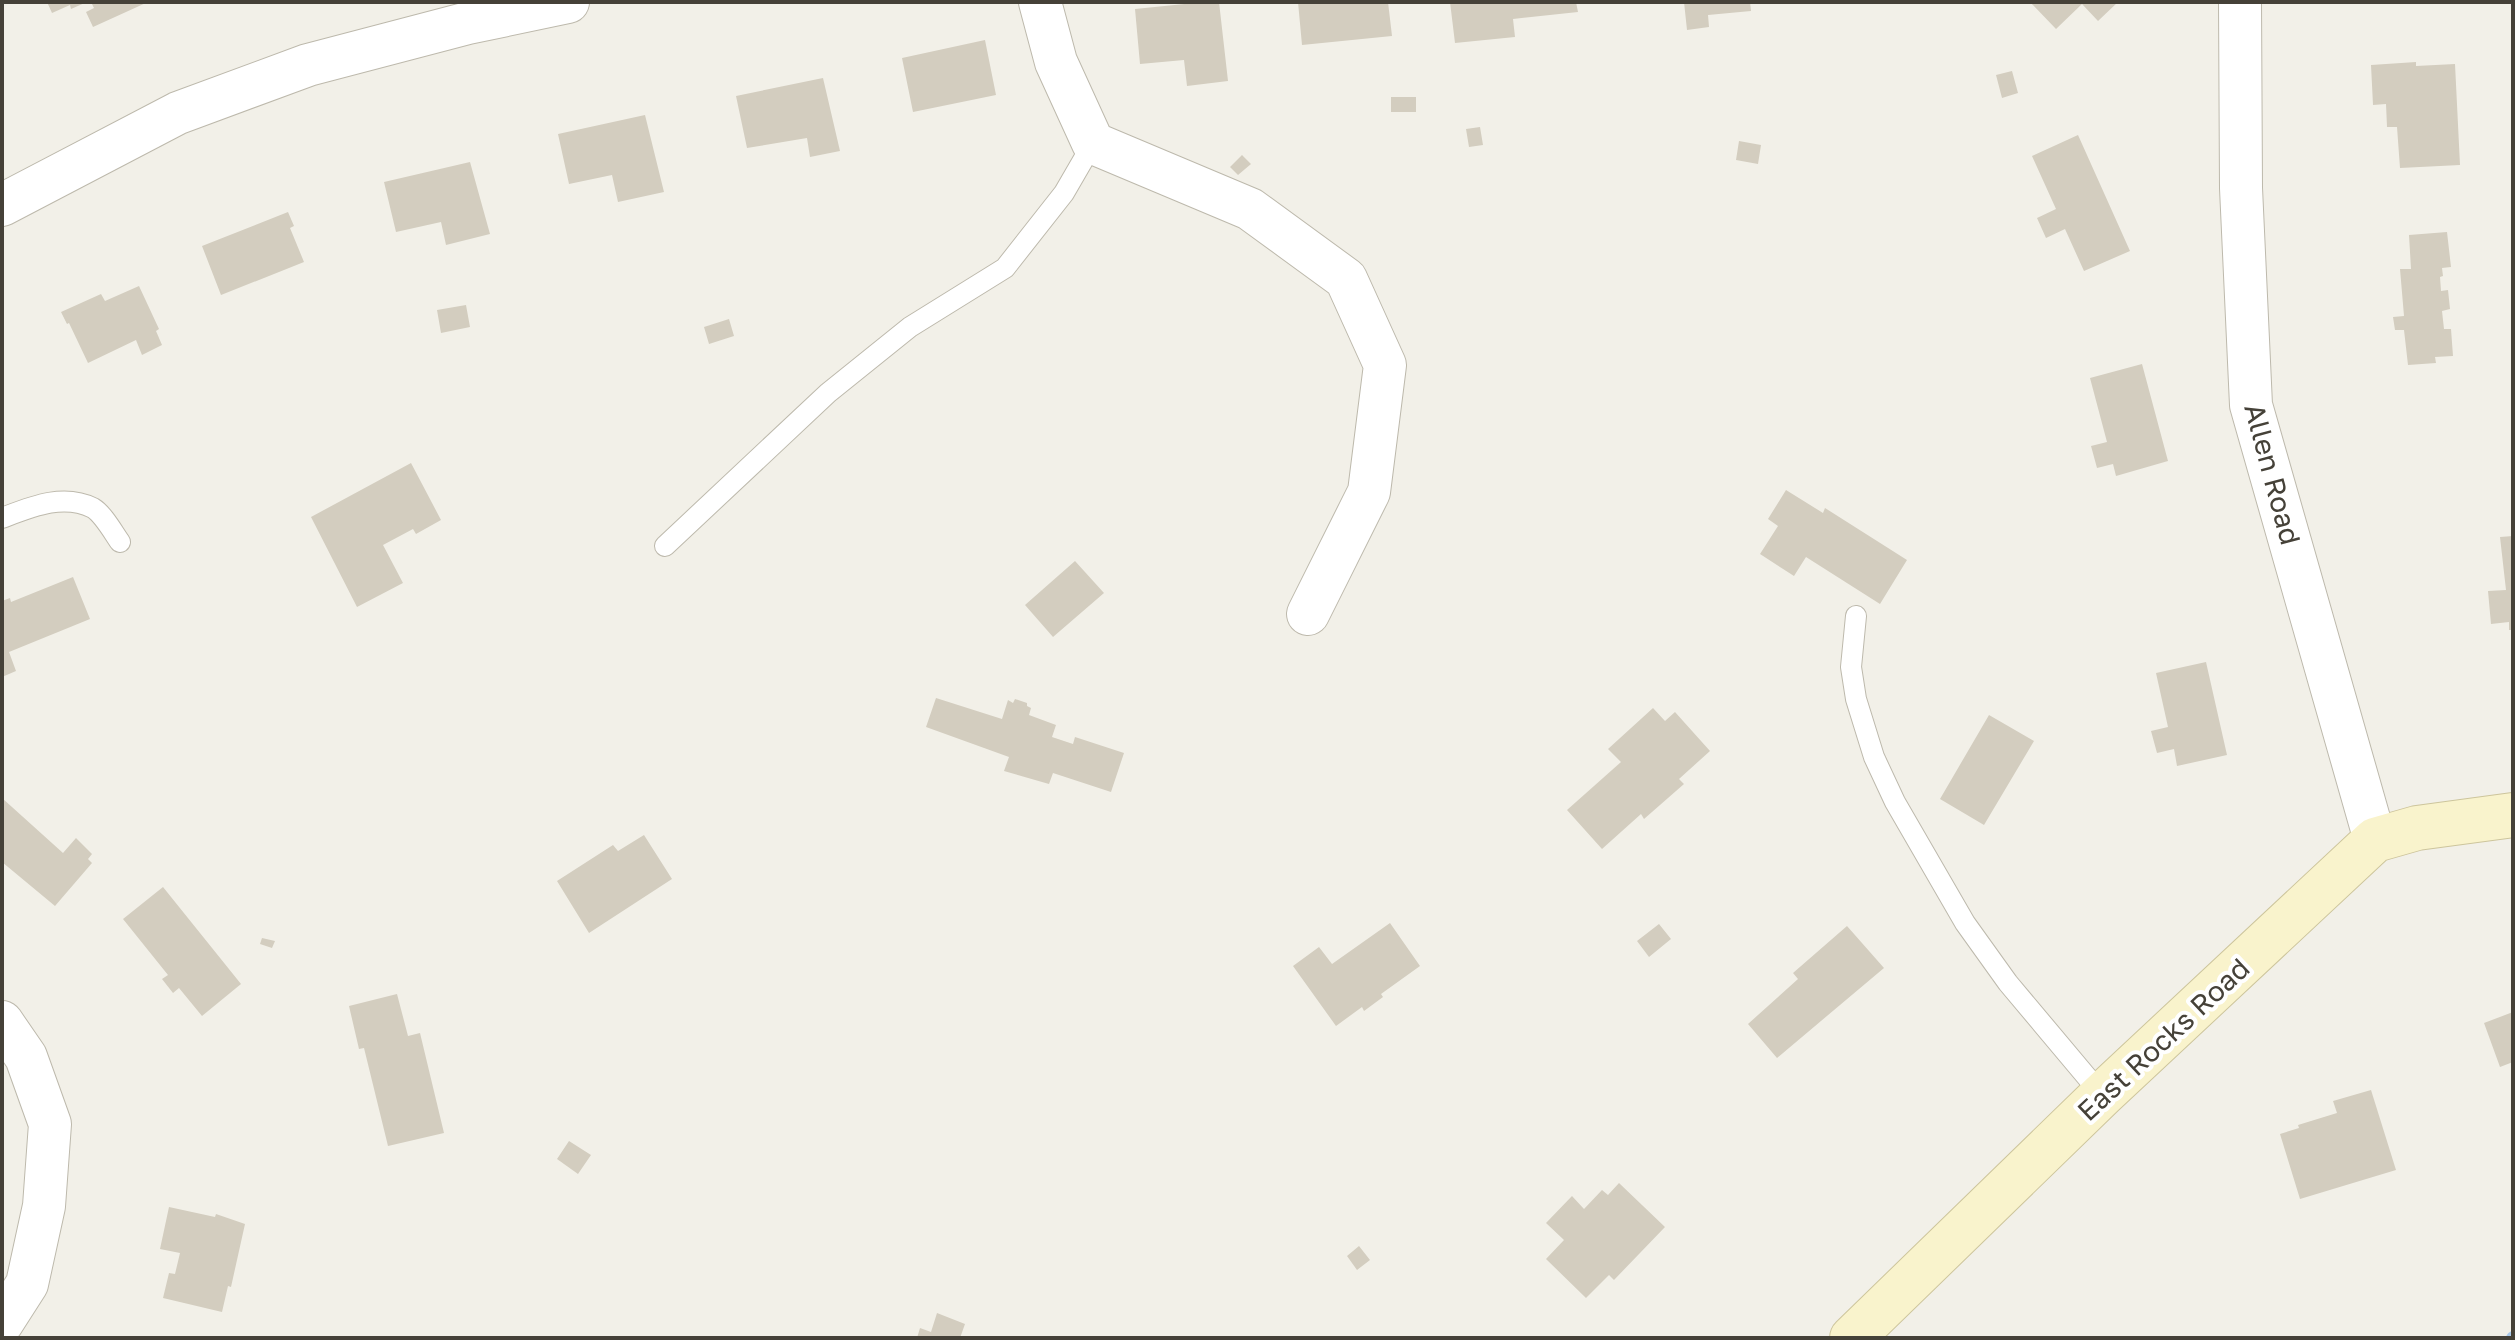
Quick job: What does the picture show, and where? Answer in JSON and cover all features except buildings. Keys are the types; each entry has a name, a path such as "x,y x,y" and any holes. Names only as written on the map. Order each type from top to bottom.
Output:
{"street":[{"path":"2,205 178,113 308,65 463,13 568,2"},
{"path":"1040,2 1056,62 1093,143 1250,209 1346,279 1385,365 1369,492 1308,614"},
{"name":"Allen Road","path":"2240,2 2241,188 2251,405 2375,840"},
{"name":"East Rocks Road","path":"1852,1338 2102,1095 2375,840 2417,828 2513,815"},
{"path":"2,1022 26,1057 50,1124 44,1206 27,1284 2,1323"}],"lane":[{"path":"665,546 828,393 910,327 1005,268 1064,193 1093,143"},
{"path":"2,518 64,500 95,509 120,542"},
{"path":"1856,616 1851,667 1856,699 1874,757 1895,802 1965,923 2008,983 2102,1095"}]}
